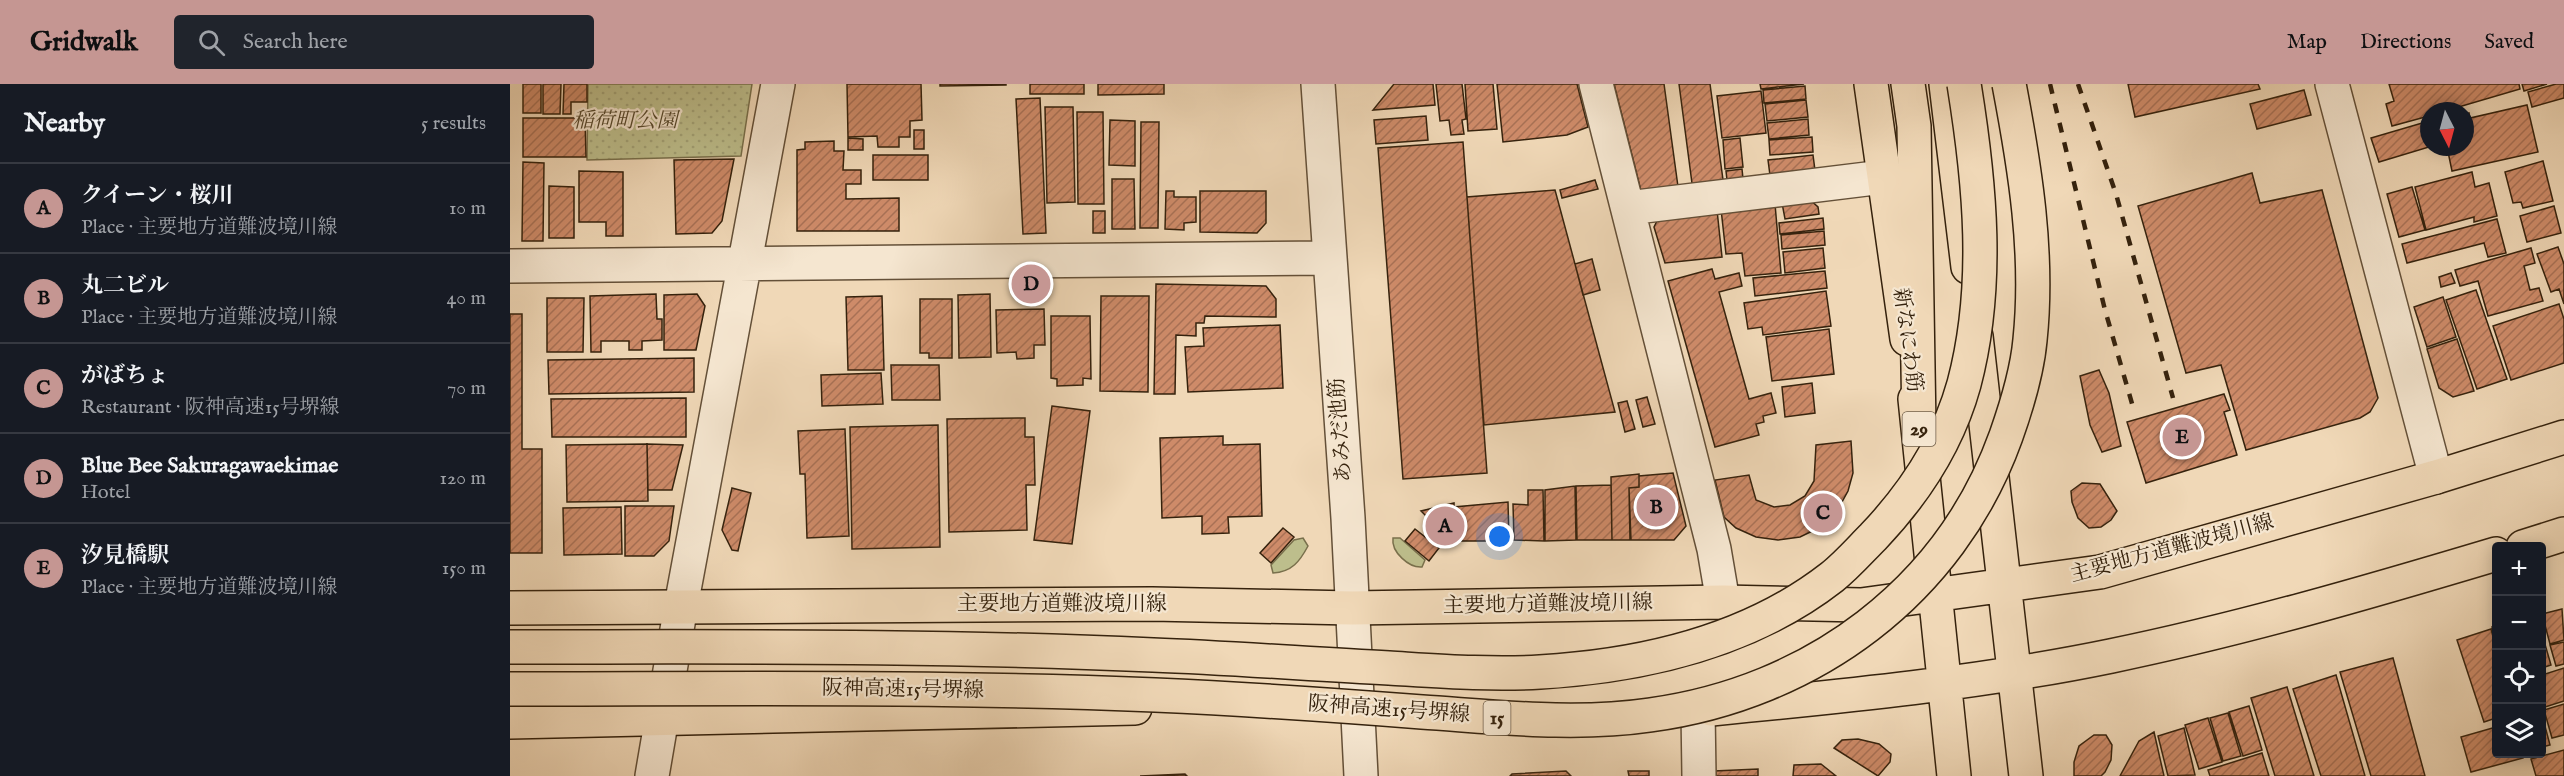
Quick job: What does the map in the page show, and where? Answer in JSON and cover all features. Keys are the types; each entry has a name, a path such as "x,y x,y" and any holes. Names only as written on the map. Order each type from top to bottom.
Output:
{"main road":[{"name":"新なにわ筋","path":"1871,84 1919,427 1934,596 1954,776"},
{"path":"1908,84 1914,126 1919,427"},
{"path":"1946,84 2026,776"},
{"name":"阪神高速15号堺線","path":"510,647 868,646 1051,651 1485,673 1587,668 1687,648 1728,635 1768,618 1837,574 1900,509 1927,469 1948,428 1963,387 1973,342 1979,287 1978,189 1965,84"},
{"name":"阪神高速15号堺線","path":"510,689 871,689 1047,692 1255,700 1484,717 1595,720 1651,715 1707,704 1754,689 1833,652 1872,624 1909,591 1939,555 1972,509 1998,459 2019,394 2030,345 2034,290 2026,179 2009,84"},
{"name":"主要地方道難波境川線","path":"510,608 1152,604 1352,608 1723,602 1860,605 2005,587 2100,572 2436,477 2564,437"},
{"path":"2537,542 2564,534"},
{"path":"510,722 1357,702 1572,712 1698,711 1872,693 2110,656 2285,617 2492,555"}],"street":[{"path":"652,776 660,720 778,84"},
{"name":"あみだ池筋","path":"1318,84 1361,776"},
{"path":"1596,84 1714,549 1723,602"},
{"path":"2332,84 2436,477"},
{"path":"1628,208 1883,177"},
{"path":"510,266 1329,258"},
{"path":"1698,711 1699,776"}],"green space":[{"name":"稲荷町公園","path":"588,84 752,84 741,156 587,160"},
{"path":"1303,538 1308,546 1298,561 1290,568 1273,573 1271,565 1294,540"},
{"path":"1393,538 1400,538 1425,560 1422,567 1412,565 1398,554"}],"building":[{"path":"523,84 541,84 541,113 523,113"},
{"path":"543,84 561,84 560,114 543,114"},
{"path":"564,84 587,84 587,102 571,102 571,114 563,114"},
{"path":"847,84 921,84 922,120 910,121 910,137 899,137 899,147 878,147 877,136 848,137"},
{"path":"940,84 1006,84 1006,85 940,86"},
{"path":"1030,84 1084,84 1084,94 1030,94"},
{"path":"1098,84 1164,84 1164,94 1098,95"},
{"path":"1394,84 1433,84 1435,105 1373,110"},
{"path":"1436,84 1462,84 1466,119 1462,120 1464,134 1451,135 1449,120 1440,121"},
{"path":"1465,84 1493,84 1497,129 1468,131"},
{"path":"1497,84 1577,84 1588,127 1567,135 1503,142"},
{"path":"1614,84 1664,84 1679,194 1642,195"},
{"path":"1679,84 1710,84 1724,187 1693,191"},
{"path":"1760,84 1804,84 1761,89"},
{"path":"2128,84 2258,84 2260,89 2135,117"},
{"path":"2389,84 2519,84 2520,89 2474,102 2420,102 2420,118 2392,126 2386,104 2394,101"},
{"path":"2522,84 2547,84 2524,91"},
{"path":"2564,84 2564,98 2532,107 2528,92"},
{"path":"1805,86 1806,99 1764,103 1763,90"},
{"path":"2304,90 2311,115 2257,129 2250,104"},
{"path":"1761,91 1766,133 1722,138 1717,96"},
{"path":"1040,98 1046,233 1023,234 1016,99"},
{"path":"1806,100 1808,117 1767,121 1765,104"},
{"path":"2527,105 2538,152 2452,171 2449,156 2474,156 2474,117"},
{"path":"1045,107 1073,107 1075,202 1047,203"},
{"path":"1077,112 1103,112 1104,204 1078,204"},
{"path":"1426,116 1428,140 1376,144 1374,120"},
{"path":"523,118 585,118 586,157 523,157"},
{"path":"1808,119 1809,135 1769,139 1767,123"},
{"path":"1110,120 1135,121 1135,166 1109,165"},
{"path":"1141,122 1159,122 1158,228 1140,228"},
{"path":"2420,124 2420,150 2379,162 2371,138"},
{"path":"914,130 924,130 924,149 914,149"},
{"path":"1812,137 1813,152 1770,155 1769,140"},
{"path":"848,138 863,139 863,150 848,150"},
{"path":"1740,138 1743,167 1725,169 1723,140"},
{"path":"834,141 834,151 844,151 843,170 861,170 861,184 846,184 846,199 899,198 899,231 797,231 797,150 805,149 805,142"},
{"path":"1463,142 1487,473 1403,479 1378,148"},
{"path":"873,155 928,155 928,180 873,180"},
{"path":"1813,155 1816,178 1771,183 1768,160"},
{"path":"734,159 722,221 712,233 676,234 674,160"},
{"path":"2543,161 2553,201 2523,208 2521,202 2513,203 2505,172"},
{"path":"523,162 544,163 543,241 522,241"},
{"path":"1742,169 1744,188 1728,189 1726,171"},
{"path":"579,171 623,172 623,236 606,236 606,222 579,222"},
{"path":"2472,172 2475,187 2489,183 2497,216 2474,222 2474,217 2426,230 2415,187"},
{"path":"2252,173 2260,203 2322,190 2378,398 2370,412 2360,418 2246,450 2221,365 2186,373 2138,206"},
{"path":"1112,179 1134,179 1135,229 1112,229"},
{"path":"1595,180 1598,189 1562,198 1560,190"},
{"path":"549,186 574,187 574,238 549,238"},
{"path":"2412,187 2425,230 2399,237 2387,194"},
{"path":"1555,190 1615,412 1484,425 1467,197"},
{"path":"1166,191 1174,191 1174,197 1196,197 1196,222 1184,223 1184,230 1165,229"},
{"path":"1200,191 1266,191 1266,223 1257,233 1200,232"},
{"path":"1809,199 1818,207 1819,214 1785,219 1782,203"},
{"path":"1775,204 1781,273 1745,276 1742,253 1726,254 1721,209"},
{"path":"2554,206 2561,233 2527,242 2520,216"},
{"path":"1717,210 1722,257 1665,263 1654,227 1659,217"},
{"path":"1093,211 1105,211 1105,233 1093,233"},
{"path":"1823,218 1824,229 1780,234 1779,223"},
{"path":"2497,219 2506,253 2488,257 2484,243 2407,263 2402,244"},
{"path":"1824,231 1825,245 1782,249 1781,235"},
{"path":"2558,247 2564,264 2564,304 2559,289 2551,292 2537,254"},
{"path":"1823,248 1825,268 1785,273 1783,252"},
{"path":"2531,248 2535,263 2524,266 2530,290 2539,288 2543,301 2488,316 2478,281 2460,286 2455,270"},
{"path":"1592,259 1600,290 1583,295 1575,264"},
{"path":"1712,269 1715,279 1739,273 1742,286 1719,292 1749,399 1771,393 1776,413 1763,416 1764,422 1756,424 1759,435 1715,447 1668,281"},
{"path":"1825,271 1827,288 1755,296 1753,278"},
{"path":"2451,273 2455,283 2441,287 2439,277"},
{"path":"1156,284 1266,286 1276,299 1276,317 1205,316 1204,323 1196,323 1196,336 1176,335 1175,394 1154,394"},
{"path":"2476,290 2507,379 2477,389 2446,300"},
{"path":"1826,291 1831,326 1763,335 1762,327 1748,329 1744,303"},
{"path":"656,294 657,319 662,319 662,340 642,341 642,350 629,350 629,341 601,341 601,352 591,352 590,296"},
{"path":"697,294 705,306 696,350 664,350 664,295"},
{"path":"990,294 991,357 959,358 958,295"},
{"path":"882,296 884,370 848,370 846,297"},
{"path":"1101,296 1149,296 1148,392 1100,391"},
{"path":"2443,297 2456,337 2427,347 2414,307"},
{"path":"547,298 584,298 583,352 547,352"},
{"path":"920,299 952,299 952,358 929,358 929,353 920,353"},
{"path":"2559,304 2564,319 2564,363 2511,380 2493,326"},
{"path":"1044,309 1045,345 1034,345 1034,358 1017,359 1016,352 997,353 996,310"},
{"path":"510,314 522,314 522,449 542,449 542,553 510,553"},
{"path":"1051,316 1090,316 1091,379 1083,378 1083,385 1057,386 1057,379 1051,378"},
{"path":"1280,325 1283,388 1188,392 1185,347 1204,346 1203,328"},
{"path":"1829,329 1834,374 1772,381 1766,337"},
{"path":"2457,339 2474,391 2453,397 2439,388 2427,349"},
{"path":"694,358 694,392 549,394 548,360"},
{"path":"891,365 939,365 940,400 892,400"},
{"path":"2099,370 2109,393 2121,446 2102,452 2090,425 2080,376"},
{"path":"881,373 883,404 822,406 821,375"},
{"path":"1812,383 1815,413 1785,417 1782,387"},
{"path":"2224,394 2230,410 2224,412 2237,455 2146,483 2127,422"},
{"path":"1647,397 1655,424 1643,427 1636,400"},
{"path":"686,398 686,437 552,437 551,399"},
{"path":"1627,401 1635,429 1625,432 1618,403"},
{"path":"1052,406 1090,411 1072,544 1034,540"},
{"path":"1025,418 1025,437 1034,437 1035,485 1026,485 1027,530 949,532 947,419"},
{"path":"938,425 940,547 852,549 850,427"},
{"path":"845,429 849,536 807,538 805,474 800,474 798,431"},
{"path":"1223,436 1223,445 1260,444 1262,516 1228,517 1229,533 1202,534 1202,516 1162,518 1160,438"},
{"path":"1851,441 1853,473 1848,491 1837,511 1821,527 1800,537 1778,540 1756,537 1736,528 1724,517 1715,480 1749,475 1756,500 1774,507 1790,505 1805,496 1814,481 1816,445"},
{"path":"647,444 683,445 672,490 648,490"},
{"path":"647,444 648,501 567,502 566,445"},
{"path":"1673,473 1686,526 1674,540 1631,540 1629,488 1639,487 1639,476"},
{"path":"1639,474 1639,487 1629,488 1630,540 1612,540 1611,477"},
{"path":"2082,483 2100,484 2117,511 2111,520 2101,527 2089,528 2078,518 2071,491"},
{"path":"1611,485 1612,540 1577,540 1576,486"},
{"path":"1575,486 1576,540 1545,541 1545,490"},
{"path":"732,488 751,493 738,551 732,550 722,530"},
{"path":"1528,490 1543,490 1544,541 1514,540 1513,504 1528,505"},
{"path":"1508,502 1509,541 1456,541 1454,507"},
{"path":"1454,503 1455,541 1451,541 1421,511"},
{"path":"625,506 674,506 669,541 654,556 625,556"},
{"path":"621,507 622,554 564,555 563,508"},
{"path":"1283,528 1294,537 1271,563 1260,553"},
{"path":"1415,529 1439,548 1429,561 1405,541"},
{"path":"2562,609 2564,640 2550,644 2546,629 2546,613"},
{"path":"2491,629 2492,719 2484,722 2457,640"},
{"path":"2564,642 2564,664 2556,666 2550,645"},
{"path":"2546,648 2551,665 2546,667"},
{"path":"2393,658 2425,776 2371,776 2340,672"},
{"path":"2564,668 2564,701 2546,707 2546,704 2546,674"},
{"path":"2336,675 2365,776 2321,776 2293,689"},
{"path":"2287,687 2314,776 2275,776 2251,698"},
{"path":"2564,704 2564,735 2552,738 2546,709"},
{"path":"2249,706 2262,750 2243,756 2229,712"},
{"path":"2228,713 2241,756 2223,761 2210,718"},
{"path":"2208,718 2222,762 2199,769 2185,725"},
{"path":"2184,728 2195,775 2168,776 2158,736"},
{"path":"2492,728 2492,758 2523,758 2471,772 2461,737"},
{"path":"2546,730 2550,745 2546,746"},
{"path":"2154,732 2164,776 2120,776 2139,741"},
{"path":"2094,735 2106,735 2112,745 2111,760 2101,776 2074,776 2074,762 2079,746"},
{"path":"1858,739 1879,744 1891,754 1890,762 1878,776 1834,748 1842,740"},
{"path":"2564,750 2564,776 2536,776 2531,759 2546,758 2546,755"},
{"path":"2262,753 2269,776 2210,776 2208,770"},
{"path":"1821,764 1836,776 1793,776 1794,765"},
{"path":"1758,769 1758,776 1714,776 1714,771"},
{"path":"1566,771 1571,776 1510,776 1512,774"},
{"path":"1628,771 1649,771 1649,776 1629,776"},
{"path":"1185,774 1187,776 1140,776"}],"railway":[{"path":"2050,84 2105,310 2133,407"},
{"path":"2078,84 2116,194 2173,398"}],"place":[{"name":"Blue Bee Sakuragawaekimae","path":"1031,284"},
{"name":"汐見橋駅","path":"2182,437"},
{"name":"丸二ビル","path":"1656,507"},
{"name":"がばちょ","path":"1823,513"},
{"name":"クイーン・桜川","path":"1445,526"}]}
